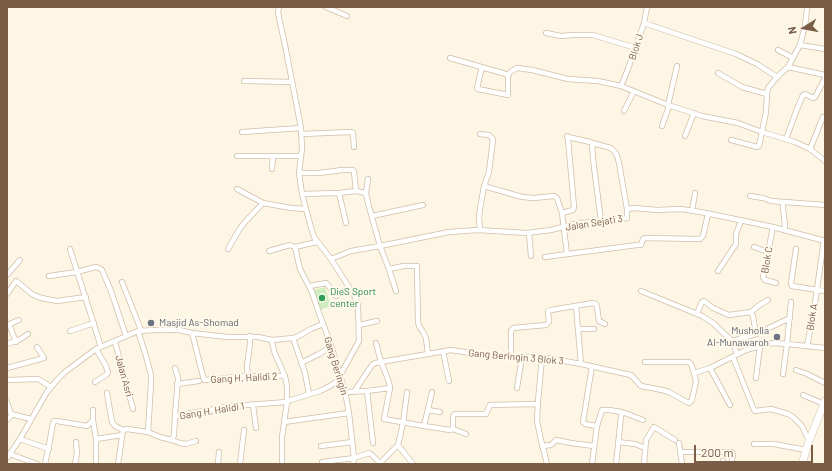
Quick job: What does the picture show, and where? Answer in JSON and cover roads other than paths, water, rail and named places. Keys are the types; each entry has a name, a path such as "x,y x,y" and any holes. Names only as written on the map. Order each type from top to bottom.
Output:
{"main road":[{"path":"802,464 809,441 824,405"}],"street":[{"path":"279,7 278,13 301,131 302,148 299,173 306,210 317,242 331,259 354,295 358,305 359,341 340,377"},
{"path":"326,7 347,16"},
{"name":"Blok J","path":"621,86 636,48 644,23 647,7"},
{"path":"731,140 757,148 759,146 766,112 768,88 788,67 800,45 807,8"},
{"path":"644,23 736,54 757,64 777,77"},
{"path":"546,33 561,36 593,35 636,48"},
{"path":"800,45 825,49"},
{"path":"778,50 793,58"},
{"path":"450,58 509,75"},
{"path":"662,126 669,106 677,66"},
{"path":"482,67 478,89 508,95 509,75 510,72 517,68 568,79 598,81 621,86 669,106 738,123 795,142 810,149 825,161"},
{"path":"788,67 825,75"},
{"path":"718,73 742,87 767,94"},
{"path":"786,139 803,95 805,94 814,98 825,78"},
{"path":"244,81 292,82"},
{"path":"624,111 634,91"},
{"path":"685,136 694,113"},
{"path":"810,149 823,117"},
{"path":"242,132 352,132 354,148"},
{"path":"480,134 489,135 493,139 489,172 484,186 479,217 480,230"},
{"path":"562,213 573,210 574,207 567,136 611,148 615,152 619,163 627,209"},
{"path":"592,143 601,221"},
{"path":"237,156 301,156"},
{"path":"272,169 273,156"},
{"path":"299,173 353,170 356,191"},
{"path":"368,179 366,194 368,203 380,246 396,291"},
{"path":"484,186 522,197 534,198 554,196 557,198 562,213 567,254"},
{"path":"237,189 263,203 306,210"},
{"path":"302,194 356,191 366,194"},
{"path":"339,193 346,223"},
{"path":"692,211 695,193"},
{"path":"750,196 762,198 771,202 825,205"},
{"path":"228,249 239,230 263,203"},
{"path":"783,203 785,219 784,230"},
{"path":"372,216 423,205"},
{"name":"Jalan Sejati 3","path":"331,259 351,251 449,232 480,230 529,233 578,223 627,218 627,209 674,209 692,211 824,240"},
{"path":"545,257 641,245 644,238 700,239 703,236 708,214"},
{"path":"718,271 736,244 736,234 741,221"},
{"name":"Blok C","path":"773,228 764,279 776,283"},
{"path":"529,233 531,256"},
{"name":"Blok A","path":"807,346 824,240"},
{"path":"269,250 290,244 295,247 317,242"},
{"name":"Gang Beringin","path":"295,247 300,269 310,286 345,392 354,458 353,464"},
{"path":"754,247 768,252"},
{"path":"70,249 102,347"},
{"path":"796,249 793,287 825,291"},
{"path":"20,260 7,275 32,294 52,300 86,297"},
{"path":"389,269 404,266 417,266 418,322 426,338 428,354"},
{"path":"50,276 77,272 95,267 102,270 111,291 126,336"},
{"path":"7,294 16,281"},
{"path":"122,282 134,310 151,375 148,432"},
{"path":"310,286 326,283 336,296"},
{"path":"641,291 697,313 713,323 732,341 735,356 754,410 771,410 788,414 802,426 809,441"},
{"path":"697,313 703,301 713,308 729,315 752,312 768,300"},
{"path":"783,374 792,302"},
{"path":"511,357 510,331 514,328 546,324 549,322 548,311 593,303 596,304 599,320 605,324"},
{"path":"576,306 582,364"},
{"path":"752,312 754,316 756,334"},
{"path":"732,341 756,334 790,318"},
{"path":"16,342 8,324 19,320"},
{"path":"359,326 377,321"},
{"path":"70,331 94,323"},
{"path":"37,464 8,456 20,439 50,387 65,372 96,349 140,331 155,330 190,332 236,338 250,336 272,340 293,338 323,324"},
{"path":"578,329 594,330"},
{"path":"190,332 202,380"},
{"path":"7,344 16,342 28,334"},
{"path":"248,376 247,366 250,336"},
{"path":"293,338 305,373 309,394"},
{"path":"272,340 274,354 282,367 287,387 287,402 282,437 282,464"},
{"name":"Jalan Asri","path":"115,342 132,409"},
{"path":"376,343 390,388 384,419 450,430 453,429 466,434"},
{"path":"645,362 689,362 694,372 710,368 746,350 767,344 774,343 825,348"},
{"path":"7,368 44,358 37,346"},
{"path":"756,378 760,346"},
{"path":"301,363 331,347"},
{"path":"94,382 108,373 106,366 96,349"},
{"name":"Gang Beringin 3 Blok 3","path":"381,362 450,350 490,356 542,358 631,374 641,386 669,392 687,402 692,400 696,381 694,372"},
{"path":"442,351 449,380"},
{"path":"517,388 522,357"},
{"path":"542,358 537,420 547,464"},
{"path":"354,392 373,364 381,362"},
{"path":"592,366 583,422 585,424 597,426"},
{"path":"175,368 178,378 175,416"},
{"path":"710,368 730,405"},
{"path":"796,370 825,383"},
{"name":"Gang H. Halidi 2","path":"177,384 248,376 285,376"},
{"name":"Gang H. Halidi 1","path":"172,440 174,435 175,416 218,408 287,402 330,386 340,377"},
{"path":"7,380 38,379 50,387"},
{"path":"345,392 390,388"},
{"path":"367,391 373,442"},
{"path":"322,462 354,458 369,454 381,464 398,445 403,423 407,392"},
{"path":"424,426 432,392"},
{"path":"107,393 112,422 123,433"},
{"path":"803,395 824,405"},
{"path":"7,402 12,415 31,420"},
{"path":"453,429 453,416 455,414 486,414 490,405 538,404"},
{"path":"253,405 256,428"},
{"path":"93,410 96,438 96,464"},
{"path":"428,410 440,412"},
{"path":"592,464 597,426 602,410 622,412 643,420"},
{"path":"616,464 622,412"},
{"path":"284,422 348,413"},
{"path":"7,420 12,415"},
{"path":"45,464 53,423 55,421 87,426 93,420"},
{"path":"644,464 646,440 654,427 675,440"},
{"path":"96,438 123,433 127,429 148,432 180,443 186,444 196,441"},
{"path":"240,464 244,430"},
{"path":"118,464 123,433"},
{"path":"20,439 49,449"},
{"path":"542,446 551,445 556,440 594,446"},
{"path":"75,464 77,453 76,442"},
{"path":"322,446 352,442"},
{"path":"618,442 633,444 645,448"},
{"path":"679,443 682,464"},
{"path":"754,444 774,444 806,450"},
{"path":"398,445 413,464"},
{"path":"218,464 219,452"},
{"path":"681,452 732,452 733,455 731,464"}],"place":[{"name":"DieS Sport center","path":"322,298"},
{"name":"Masjid As-Shomad","path":"151,323"},
{"name":"Musholla Al-Munawaroh","path":"777,337"}]}
